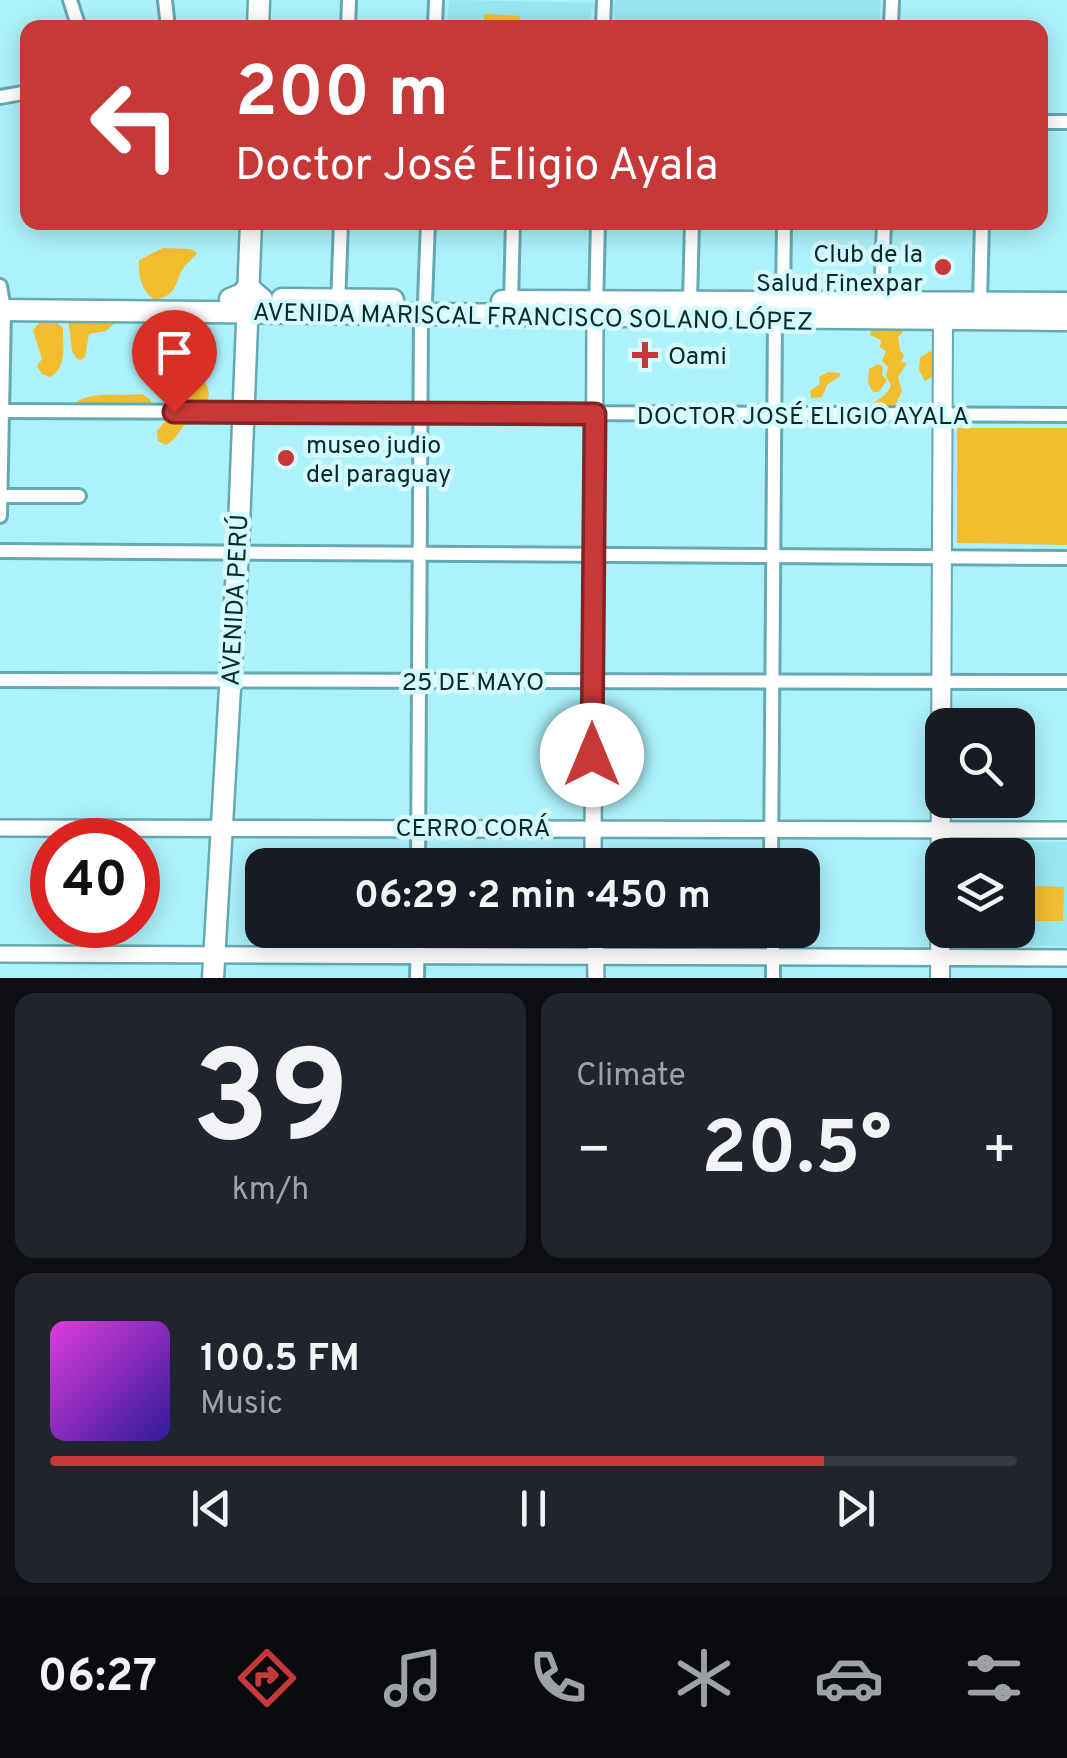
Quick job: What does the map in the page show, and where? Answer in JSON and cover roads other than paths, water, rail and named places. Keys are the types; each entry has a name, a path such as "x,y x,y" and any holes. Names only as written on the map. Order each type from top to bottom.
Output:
{"main road":[{"name":"AVENIDA PERÚ","path":"213,978 238,552 251,230"},
{"name":"AVENIDA MARISCAL FRANCISCO SOLANO LÓPEZ","path":"338,306 376,306 400,300 423,307 511,301 556,302 596,309 690,302 944,320 1067,320"},
{"name":"AVENIDA MARISCAL FRANCISCO SOLANO LÓPEZ","path":"2,301 247,306"},
{"name":"AVENIDA MARISCAL FRANCISCO SOLANO LÓPEZ","path":"2,301 126,312 247,306"},
{"path":"423,307 525,308 556,302"},
{"name":"AVENIDA MARISCAL FRANCISCO SOLANO LÓPEZ","path":"338,306 779,310 881,302 1067,303"},
{"path":"247,306 338,306"},
{"path":"940,978 944,320"}],"street":[{"path":"338,306 341,230"},
{"path":"418,848 421,414 428,230"},
{"path":"511,301 513,230"},
{"path":"593,848 598,230"},
{"path":"690,302 692,230"},
{"path":"771,848 774,416 784,230"},
{"path":"881,302 884,230"},
{"path":"980,302 982,230"},
{"path":"0,516 2,301"},
{"name":"DOCTOR JOSÉ ELIGIO AYALA","path":"1,411 1067,415"},
{"path":"0,496 80,496"},
{"path":"0,551 1067,558"},
{"name":"25 DE MAYO","path":"0,680 1067,682"},
{"name":"CERRO CORÁ","path":"0,828 1067,830"},
{"path":"418,948 418,978"},
{"path":"596,948 596,978"},
{"path":"773,948 773,978"},
{"path":"0,954 1067,958"}],"place":[{"name":"Club de la Salud Finexpar","path":"943,267"},
{"name":"Oami","path":"645,355"},
{"name":"museo judio del paraguay","path":"286,458"}]}
